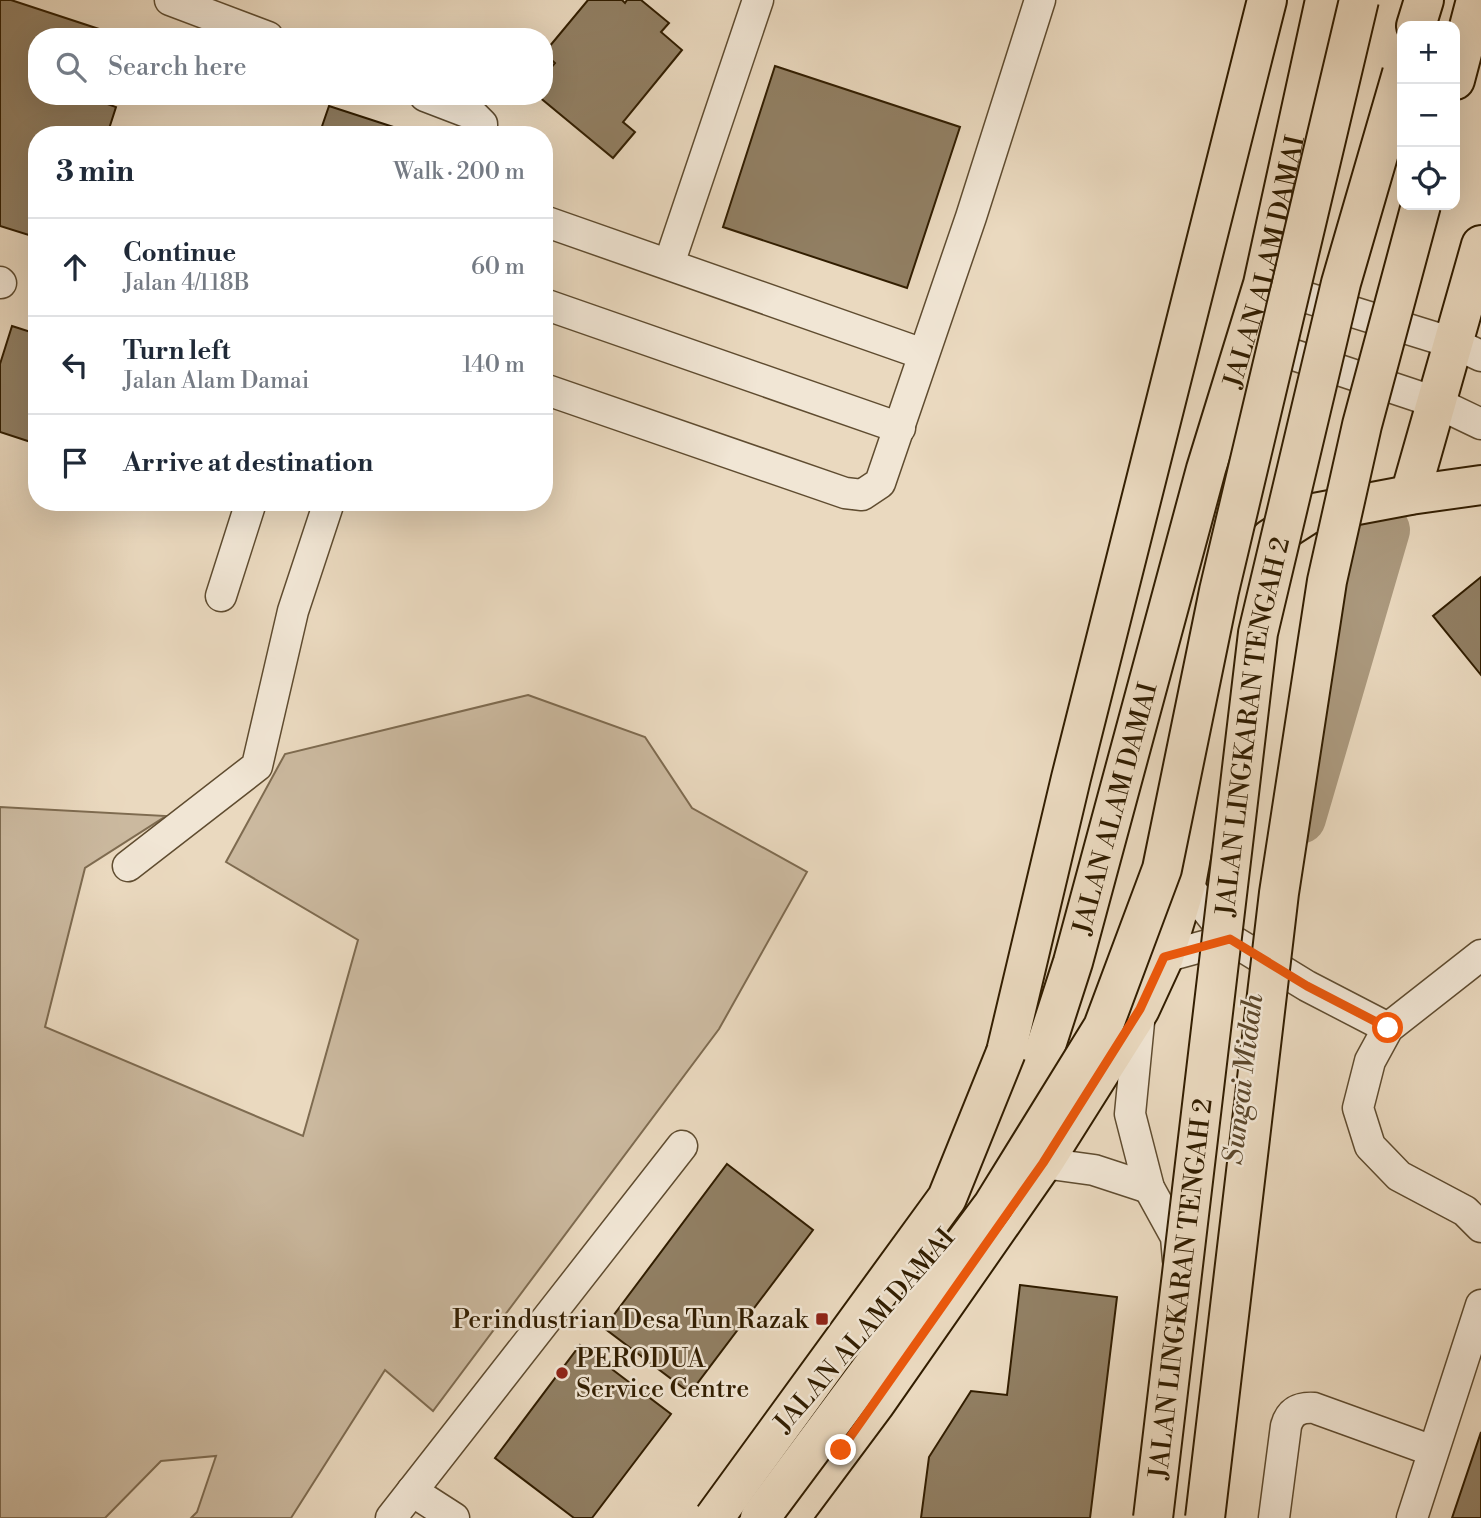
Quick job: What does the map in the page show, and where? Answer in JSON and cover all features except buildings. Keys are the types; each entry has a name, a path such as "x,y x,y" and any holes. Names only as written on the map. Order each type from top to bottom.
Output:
{"main road":[{"path":"714,1518 947,1198 1006,1052 1074,765 1267,0"},
{"name":"JALAN ALAM DAMAI","path":"702,1518 977,1198 1030,1095 1073,962 1206,469 1263,284 1325,0"},
{"path":"761,1518 993,1205 1103,1027 1162,869 1219,591 1359,0"},
{"path":"1418,21 1424,0"},
{"path":"1460,61 1476,0"},
{"name":"JALAN LINGKARAN TENGAH 2","path":"1153,1518 1258,633 1341,283 1399,84"},
{"name":"JALAN LINGKARAN TENGAH 2","path":"1205,1518 1279,893 1327,581 1362,425 1420,210"},
{"path":"1410,495 1435,402 1467,349 1481,245"},
{"name":"JALAN ALAM DAMAI","path":"790,1518 875,1404 1043,1163 1140,1009 1164,957 1185,884 1243,573 1270,539 1309,514 1481,485"}],"street":[{"path":"170,0 244,28"},
{"path":"669,264 758,0"},
{"path":"553,392 845,494 862,495 880,483 971,217 1040,0"},
{"path":"448,105 472,114 482,126"},
{"path":"553,224 923,354"},
{"path":"1263,284 1467,349"},
{"path":"553,307 901,428"},
{"path":"1245,339 1435,402 1481,424"},
{"path":"221,596 248,511"},
{"path":"128,866 257,766 293,611 326,511"},
{"path":"1185,884 1230,939 1307,986 1388,1028"},
{"path":"1164,957 1230,939"},
{"path":"1481,955 1388,1028 1370,1061 1358,1108 1370,1146 1399,1176 1465,1211 1481,1227"},
{"path":"1140,1009 1130,1114 1149,1188 1176,1237 1184,1328 1160,1518"},
{"path":"391,1518 682,1146"},
{"path":"1043,1163 1094,1170 1149,1188"},
{"path":"1412,1518 1481,1305"},
{"path":"1274,1518 1286,1426 1289,1417 1296,1410 1314,1408 1433,1451"},
{"path":"412,1491 454,1518"}],"shaded area":[{"path":"528,695 645,737 692,808 807,872 719,1029 433,1411 385,1370 291,1518 191,1518 197,1512 216,1456 161,1461 105,1518 0,1518 0,807 166,816 85,868 45,1027 303,1136 358,940 226,862 285,754"}],"waterway":[{"name":"Sungai Midah","path":"1300,818 1384,530"}],"place":[{"name":"Perindustrian Desa Tun Razak","path":"822,1319"},
{"name":"PERODUA Service Centre","path":"562,1373"}],"route":[{"path":"841,1450 1043,1163 1140,1009 1164,957 1230,939 1307,986 1388,1028"}]}
